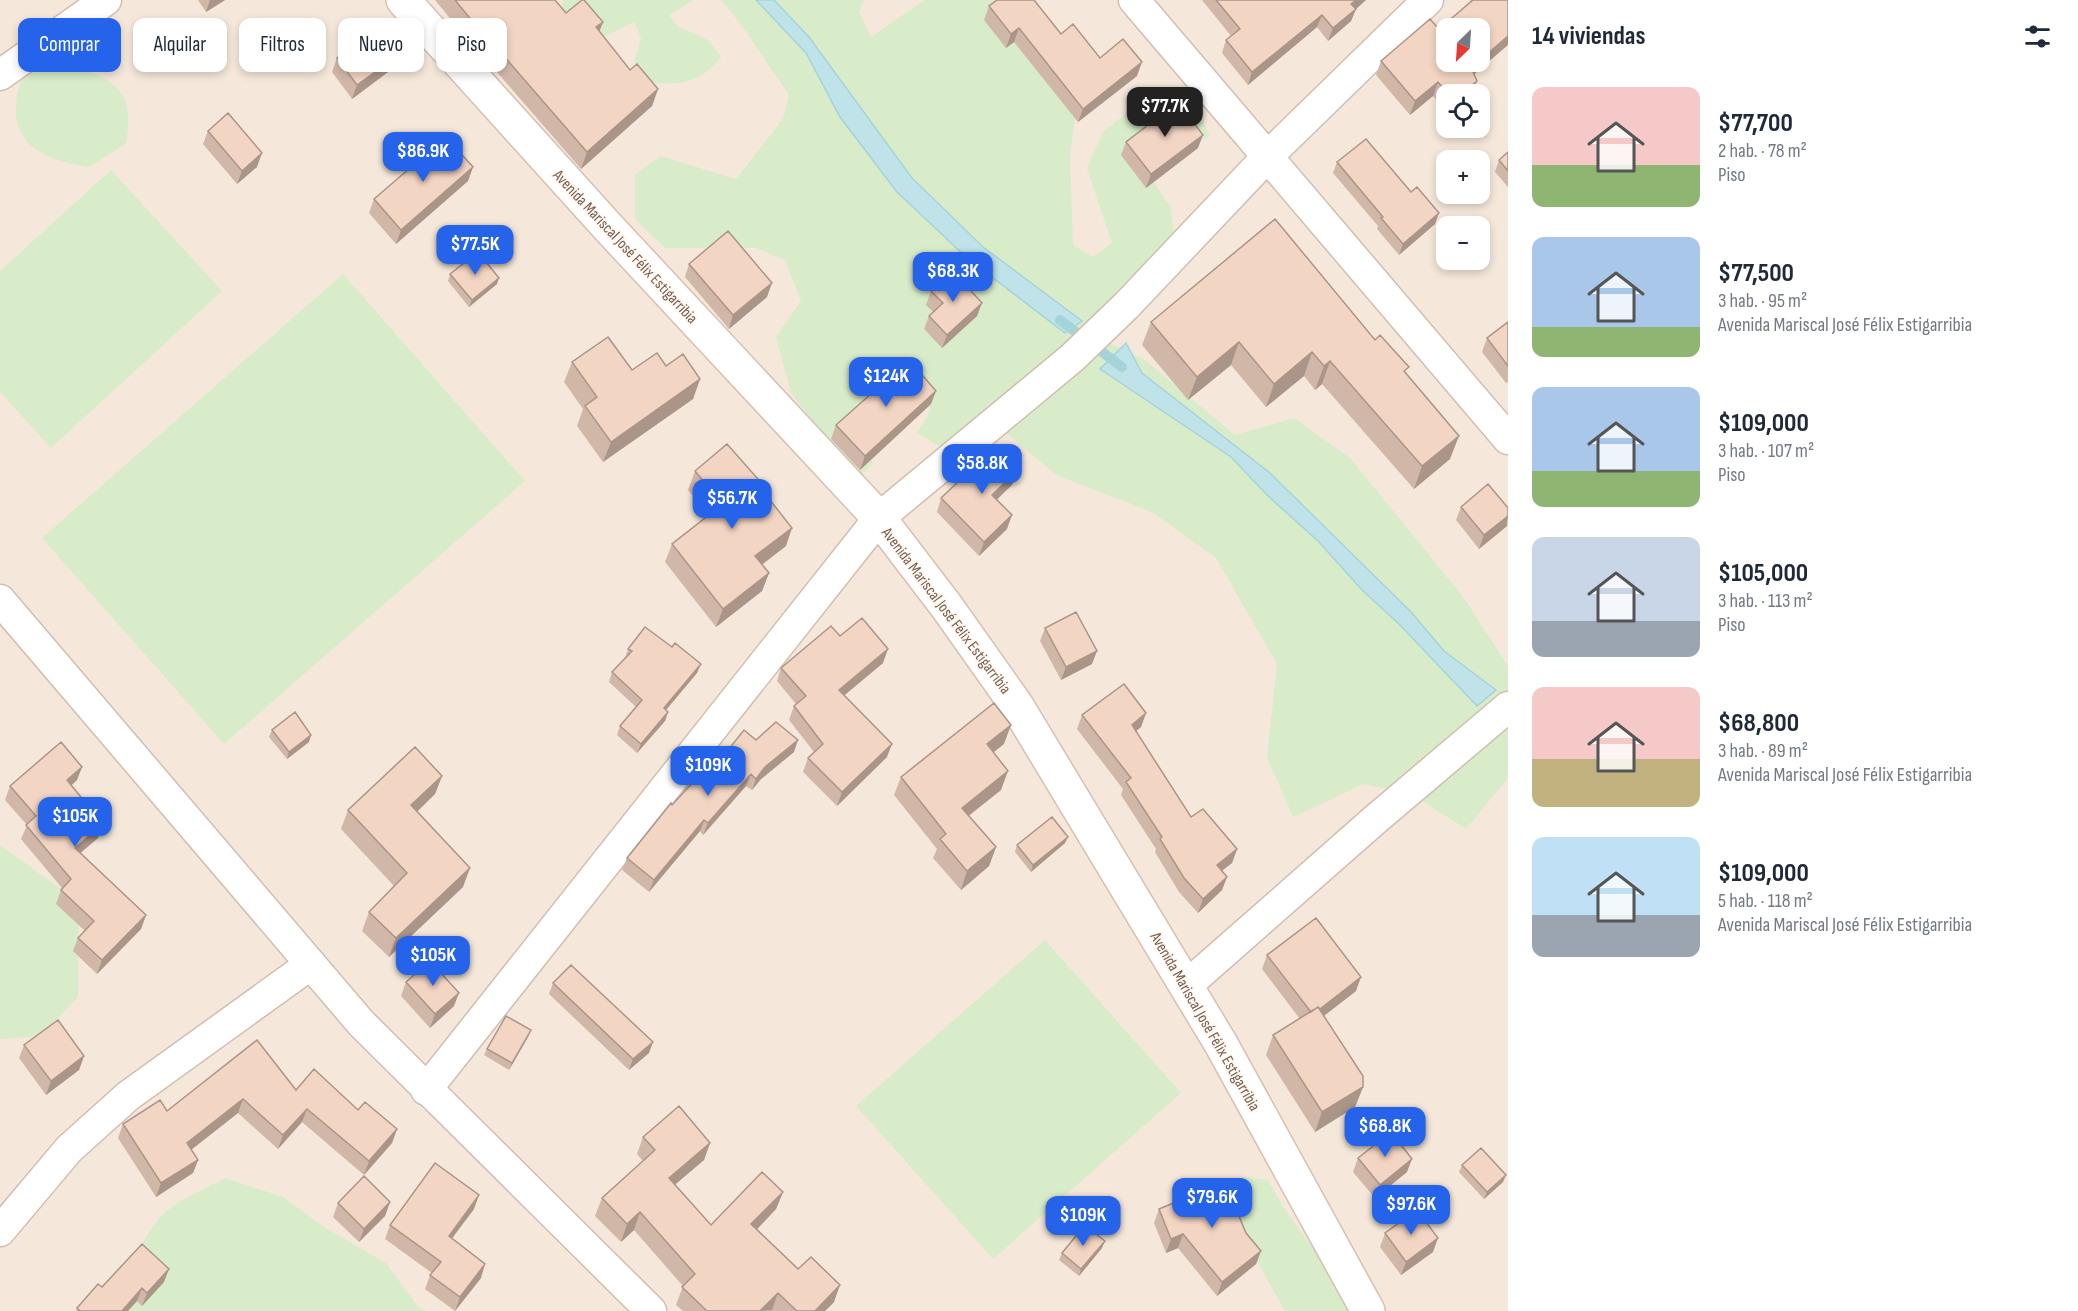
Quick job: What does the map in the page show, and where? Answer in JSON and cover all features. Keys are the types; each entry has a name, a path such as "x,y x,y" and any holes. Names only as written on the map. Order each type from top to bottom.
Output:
{"main road":[{"name":"Avenida Mariscal José Félix Estigarribia","path":"403,0 607,226 879,518 1017,706 1227,1054 1368,1311"}],"street":[{"path":"0,75 106,0"},
{"path":"1134,0 1508,439"},
{"path":"426,1090 879,518 1072,358 1127,305 1267,157 1428,0"},
{"path":"0,600 361,1023 651,1311"},
{"path":"1186,986 1368,826 1498,716"},
{"path":"0,1231 69,1149 128,1096 311,964"}],"shaded area":[{"path":"0,0 1508,0 1508,1311 0,1311"}],"green space":[{"path":"563,0 694,0 669,15 678,27 708,40 721,57 699,77 672,84 651,83 634,63 641,38 634,22 587,45 560,22"},
{"path":"721,0 864,0 859,12 871,37 925,0 1025,0 1076,110 1070,155 1073,245 1093,257 1112,243 1087,168 1103,132 1133,108 1177,95 1198,110 1210,136 1177,154 1152,180 1170,206 1177,252 946,450 917,433 931,409 921,394 871,437 872,465 857,478 791,393 776,337 801,301 785,260 756,248 665,248 635,219 635,175 660,156 736,179 783,119 789,94"},
{"path":"24,72 93,73 115,86 122,94 128,114 126,144 89,167 51,157 37,150 26,140 19,128 16,112"},
{"path":"111,170 222,291 51,448 0,392 0,271"},
{"path":"343,274 525,481 224,744 42,538"},
{"path":"1099,338 1145,360 1235,435 1294,418 1350,458 1464,598 1508,666 1508,778 1466,829 1410,793 1363,784 1293,817 1267,757 1277,664 1216,558 1152,512 1056,475 1004,431"},
{"path":"0,845 79,902 78,997 41,1036 0,1039"},
{"path":"1045,940 1181,1093 993,1259 856,1106"},
{"path":"1242,1177 1268,1180 1288,1214 1335,1277 1355,1311 1285,1311 1239,1229 1228,1196"},
{"path":"225,1178 283,1197 327,1229 386,1263 418,1307 428,1311 115,1311 131,1267 154,1225 176,1204"}],"water":[{"path":"756,0 774,0 809,37 912,178 983,247 1082,321 1065,333 967,258 897,192 840,117 806,53"},
{"path":"1126,343 1142,373 1270,473 1411,612 1444,651 1496,690 1477,706 1399,624 1362,590 1319,542 1268,496 1231,457 1100,369"}],"building":[{"path":"455,0 555,0 566,13 584,0 603,22 596,27 630,70 637,64 658,89 587,152 507,60 507,18 470,18"},
{"path":"997,0 1034,0 1061,34 1073,24 1100,58 1123,39 1142,62 1083,109 1019,28 1011,34 989,6"},
{"path":"1216,0 1356,0 1351,4 1356,9 1333,28 1322,15 1252,72 1226,40 1240,29"},
{"path":"1473,0 1508,0 1508,36 1490,52 1490,18 1452,18"},
{"path":"1430,19 1436,26 1436,72 1473,72 1477,81 1473,84 1440,84 1438,82 1415,101 1381,61"},
{"path":"347,72 375,72 357,85"},
{"path":"1178,102 1203,135 1151,174 1126,142"},
{"path":"228,113 262,153 242,171 208,131"},
{"path":"446,137 473,167 401,230 374,199"},
{"path":"1366,139 1411,192 1417,187 1439,213 1403,244 1337,162"},
{"path":"1508,152 1508,171 1499,160"},
{"path":"1275,219 1375,340 1380,335 1409,367 1404,371 1459,436 1422,466 1330,361 1324,366 1312,352 1274,384 1239,342 1197,377 1151,322"},
{"path":"728,231 772,283 733,315 689,264"},
{"path":"478,252 499,278 472,300 450,274"},
{"path":"953,271 982,303 947,335 929,316 943,303 931,291"},
{"path":"1508,322 1508,366 1487,338"},
{"path":"608,337 632,370 657,353 666,366 683,354 700,379 611,442 585,406 597,397 572,362"},
{"path":"909,360 936,391 865,456 836,425"},
{"path":"727,444 758,479 755,481 792,528 755,556 769,573 723,609 672,544 723,504 695,471"},
{"path":"994,448 1017,471 992,495 1012,515 984,542 941,498"},
{"path":"1488,484 1508,508 1508,516 1484,535 1461,507"},
{"path":"1076,612 1097,651 1066,667 1045,628"},
{"path":"862,618 888,649 839,690 892,744 842,792 808,758 823,744 794,706 806,696 781,668 831,626 840,636"},
{"path":"645,627 672,647 675,643 701,664 664,708 668,712 641,744 620,726 642,700 612,672 632,651 628,649"},
{"path":"1124,684 1146,713 1132,725 1191,817 1203,809 1237,849 1217,865 1227,877 1203,899 1184,878 1160,839 1162,837 1126,782 1131,778 1082,715"},
{"path":"994,703 1011,725 987,744 1008,771 962,808 996,847 967,871 940,839 946,834 901,777"},
{"path":"295,712 311,735 289,752 272,730"},
{"path":"776,722 798,740 765,767 756,779 751,774 708,823 704,820 654,880 627,858 671,803 672,805 696,779 701,784 744,730 756,740"},
{"path":"61,742 82,767 67,780 103,824 75,848 146,915 102,960 78,938 94,921 61,890 71,879 26,825 36,816 10,786"},
{"path":"415,747 442,776 411,805 470,868 396,938 369,912 407,873 348,810"},
{"path":"1052,817 1068,837 1033,865 1017,845"},
{"path":"1316,918 1361,977 1320,1009 1318,1007 1311,1012 1267,955"},
{"path":"430,961 459,993 435,1014 406,982"},
{"path":"571,965 653,1042 633,1059 553,983"},
{"path":"1318,1007 1363,1076 1363,1087 1322,1112 1273,1035"},
{"path":"506,1016 531,1030 512,1063 487,1049"},
{"path":"58,1020 84,1056 51,1081 24,1045"},
{"path":"257,1040 296,1090 314,1069 358,1110 365,1102 397,1129 369,1161 307,1109 283,1135 243,1099 187,1143 198,1160 161,1183 123,1124 160,1100 167,1111"},
{"path":"679,1106 710,1143 669,1178 711,1225 762,1172 783,1192 751,1224 798,1269 811,1257 840,1285 815,1311 797,1311 778,1293 760,1311 707,1311 682,1287 695,1274 640,1212 627,1224 602,1198 655,1150 643,1137"},
{"path":"1391,1132 1412,1159 1380,1185 1358,1158"},
{"path":"1481,1148 1506,1175 1487,1192 1462,1165"},
{"path":"435,1163 479,1195 449,1236 485,1264 460,1297 430,1275 441,1262 390,1225"},
{"path":"364,1176 390,1202 364,1229 338,1203"},
{"path":"1225,1182 1246,1233 1261,1251 1222,1282 1183,1234 1171,1239 1159,1209"},
{"path":"1417,1210 1438,1238 1406,1262 1385,1233"},
{"path":"1085,1225 1105,1241 1081,1269 1062,1253"},
{"path":"142,1244 169,1269 147,1293 142,1288 122,1311 80,1311 77,1308 98,1284 102,1287"}],"waterway":[{"path":"1060,320 1122,367"}]}
